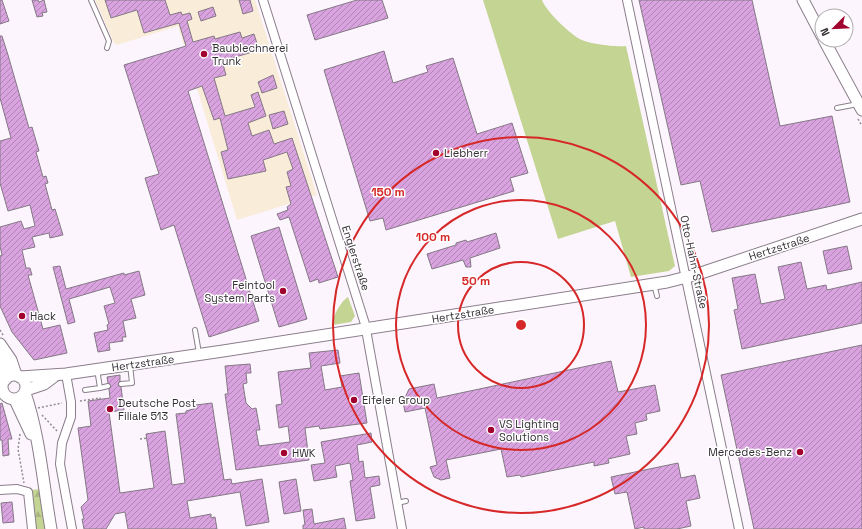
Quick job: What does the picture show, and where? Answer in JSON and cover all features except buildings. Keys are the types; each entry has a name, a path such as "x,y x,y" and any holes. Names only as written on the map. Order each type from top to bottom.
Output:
{"street":[{"name":"Englerstraße","path":"263,0 366,330 402,529"},
{"name":"Otto-Hahn-Straße","path":"627,0 739,529"},
{"path":"803,0 814,21"},
{"path":"828,48 860,107"},
{"name":"Hertzstraße","path":"9,379 61,374 366,330 654,284 686,277 862,219"},
{"path":"2,343 11,360 9,379 2,393 8,398 15,400 23,414 38,449"},
{"name":"Hertzstraße","path":"25,392 44,384 61,374"},
{"path":"61,374 71,402 71,417 62,443 60,464 72,529"},
{"path":"9,379 25,382 25,392 36,430 51,529"},
{"path":"15,400 25,392"},
{"path":"0,490 17,489 28,492 32,529"}],"lane":[{"path":"91,0 109,41 107,48"},
{"path":"837,108 860,107"},
{"path":"654,284 657,296"},
{"path":"195,330 199,354"},
{"path":"121,384 132,383 130,364"},
{"path":"97,369 100,388"},
{"path":"85,390 108,386"},
{"path":"397,503 406,501"}],"path":[{"path":"0,330 2,343"},
{"path":"62,443 56,430 36,409 71,402 100,398 100,400"},
{"path":"21,430 18,449 22,479 28,492"},
{"path":"140,439 147,438"}],"shaded area":[{"path":"95,0 255,0 317,195 237,220 178,26 117,45 114,43"}],"green space":[{"path":"483,0 542,0 544,5 557,20 578,38 601,45 626,46 675,266 669,271 631,277 615,221 558,239"},
{"path":"348,297 355,316 351,322 333,325 334,318 338,310"},
{"path":"40,489 47,529 36,529 32,490"}],"place":[{"name":"Baublechnerei Trunk","path":"204,54"},
{"name":"Liebherr","path":"436,153"},
{"name":"Feintool System Parts","path":"283,291"},
{"name":"Hack","path":"22,316"},
{"name":"Eifeler Group","path":"354,400"},
{"name":"Deutsche Post Filiale 513","path":"110,409"},
{"name":"VS Lighting Solutions","path":"491,430"},
{"name":"Mercedes-Benz","path":"800,452"},
{"name":"HWK","path":"284,453"}]}
